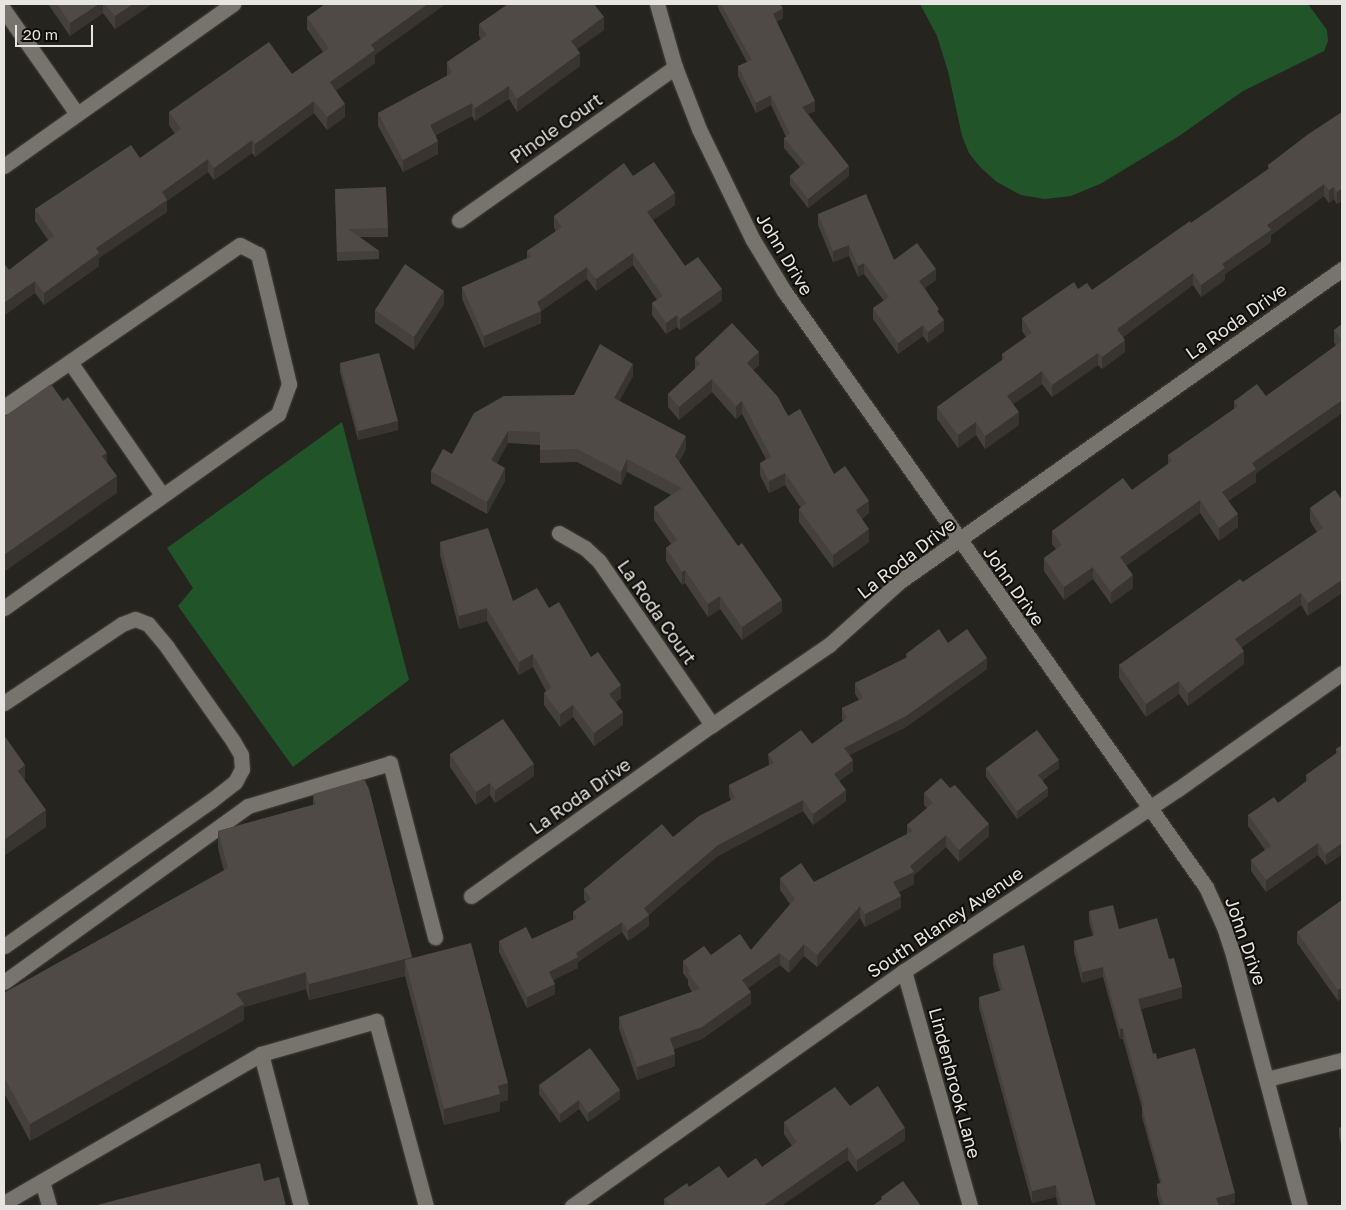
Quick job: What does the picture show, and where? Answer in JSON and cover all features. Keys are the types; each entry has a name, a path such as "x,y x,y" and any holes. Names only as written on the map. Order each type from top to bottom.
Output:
{"street":[{"path":"4,166 234,4"},
{"name":"John Drive","path":"657,4 675,67 722,180 753,240 779,284 958,540 1206,887 1217,908 1232,951 1300,1206"},
{"path":"4,10 77,114"},
{"name":"Pinole Court","path":"459,220 675,67"},
{"path":"4,407 240,245 258,254 289,384 278,414 4,608"},
{"name":"La Roda Drive","path":"471,896 712,725 829,645 899,582 1342,269"},
{"path":"70,362 162,496"},
{"name":"La Roda Court","path":"559,533 585,548 598,560 712,725"},
{"path":"4,703 122,624 135,619 148,624 167,647 242,755 242,769 235,782 4,946"},
{"name":"South Blaney Avenue","path":"572,1206 904,971 1149,807 1342,673"},
{"path":"4,982 248,806 390,764 435,937"},
{"name":"Lindenbrook Lane","path":"904,971 970,1206"},
{"path":"4,1203 261,1054 376,1021 426,1206"},
{"path":"261,1054 282,1125 301,1206"},
{"path":"1267,1079 1342,1060"},
{"path":"42,1182 49,1206"}],"green space":[{"path":"920,4 1308,4 1327,30 1328,41 1324,51 1243,91 1179,136 1102,183 1071,196 1045,199 1021,195 997,182 980,167 969,153 962,136 948,71 937,36"},
{"path":"342,422 409,680 293,767 178,606 193,588 167,548"}],"building":[{"path":"57,4 99,4 70,23"},
{"path":"105,4 133,4 115,16"},
{"path":"325,4 428,4 371,45 375,50 330,82 345,104 327,117 314,101 255,144 252,140 214,168 208,159 162,192 167,200 96,248 99,253 44,293 35,281 4,303 4,263 9,270 54,236 35,209 131,145 140,158 181,129 169,112 269,42 292,74 329,48 307,17"},
{"path":"508,4 594,4 604,17 571,41 580,53 517,99 509,86 475,108 472,103 430,125 438,141 403,160 378,113 452,73 447,62 487,35 479,24"},
{"path":"721,4 780,4 783,8 773,14 815,101 802,107 849,166 808,199 790,176 805,163 784,138 790,134 771,95 756,103 738,66 752,60"},
{"path":"1342,112 1342,188 1337,192 1334,187 1329,190 1324,184 1267,225 1271,230 1222,264 1225,268 1201,285 1193,273 1117,329 1125,340 1102,357 1098,353 1052,385 1042,371 1007,396 1019,412 985,436 976,422 958,435 937,407 1005,358 1002,354 1032,333 1022,318 1074,282 1078,289 1087,283 1092,290 1190,221 1191,223 1270,168 1268,165 1307,135"},
{"path":"654,162 675,193 647,212 685,266 698,257 722,289 680,319 677,315 666,323 652,303 663,296 633,253 596,279 587,267 537,302 541,311 484,336 462,287 531,257 527,251 562,227 554,216 624,163 633,176"},
{"path":"386,187 388,228 348,229 379,251 337,252 335,189"},
{"path":"866,194 894,260 917,243 936,269 919,281 939,309 937,311 944,320 928,332 923,325 898,343 873,308 889,297 864,263 858,266 849,245 833,251 818,214"},
{"path":"405,264 444,291 414,337 375,310"},
{"path":"732,323 759,352 747,363 778,397 788,416 800,409 834,474 845,466 869,501 856,510 869,529 833,555 799,509 806,503 785,473 769,481 760,463 771,457 742,401 736,406 712,379 679,407 668,394 700,364 695,358"},
{"path":"1342,324 1342,341 1334,330"},
{"path":"1342,341 1342,400 1252,463 1256,469 1222,492 1238,514 1219,528 1200,500 1120,557 1133,575 1111,592 1093,567 1064,587 1044,558 1062,545 1052,531 1123,478 1132,490 1172,461 1168,455 1238,406 1234,401 1257,384 1266,396"},
{"path":"600,344 633,364 614,398 686,436 675,456 738,546 742,543 782,600 742,627 720,596 708,604 685,570 682,572 666,548 677,540 654,507 682,488 627,459 621,472 577,449 540,450 540,432 508,431 491,460 505,468 487,502 431,471 443,449 452,454 474,413 504,396 574,395"},
{"path":"379,353 398,421 358,431 340,363"},
{"path":"51,384 63,401 68,397 107,453 102,456 117,476 4,555 4,417"},
{"path":"1335,490 1342,500 1342,580 1308,603 1301,593 1235,639 1244,651 1188,693 1179,681 1146,704 1119,665 1240,579 1243,582 1323,528 1310,508"},
{"path":"488,528 513,601 537,588 549,608 559,602 591,657 598,652 621,685 609,694 623,712 594,733 573,705 560,714 544,693 551,688 533,654 519,662 487,608 459,616 440,542"},
{"path":"939,629 948,643 967,629 987,658 906,716 844,748 853,760 834,774 846,790 813,814 803,800 718,845 644,908 649,915 628,930 622,922 576,953 578,957 549,972 555,984 527,997 499,941 526,927 532,939 577,918 573,912 591,899 584,889 662,824 673,837 699,816 735,798 729,785 774,763 768,754 801,730 812,744 847,718 842,708 863,698 855,683 908,657 906,654"},
{"path":"503,719 534,764 495,790 490,783 476,792 450,754"},
{"path":"1037,730 1059,760 1038,775 1048,788 1017,811 986,768"},
{"path":"4,735 25,765 18,771 46,810 4,840"},
{"path":"1342,745 1342,843 1326,854 1318,843 1266,880 1251,860 1271,846 1248,815 1274,797 1278,803 1309,779 1306,775 1338,752 1336,749"},
{"path":"941,778 950,788 955,785 989,824 959,850 946,835 910,866 914,872 893,882 901,896 865,914 860,906 817,955 804,944 789,961 780,953 742,980 751,992 702,1027 670,1038 675,1054 637,1067 619,1017 700,989 688,973 690,971 683,961 704,946 711,955 740,934 751,950 795,899 780,878 801,863 814,882 913,831 907,825 933,803 924,793"},
{"path":"364,779 369,789 412,957 309,984 306,972 236,993 244,1004 30,1124 4,1077 4,993 228,868 218,831 316,804 313,794"},
{"path":"1342,900 1342,987 1338,990 1297,932"},
{"path":"1113,905 1119,929 1157,918 1169,959 1174,958 1182,987 1138,999 1153,1054 1156,1053 1157,1059 1195,1048 1235,1193 1216,1198 1219,1206 1164,1206 1157,1184 1162,1183 1142,1107 1144,1106 1123,1028 1120,1029 1103,967 1082,972 1074,941 1095,935 1089,911"},
{"path":"471,943 508,1083 498,1086 500,1094 444,1109 405,960"},
{"path":"1024,945 1096,1206 1062,1206 1056,1185 1032,1191 979,997 1003,990 993,954"},
{"path":"590,1048 620,1090 588,1113 579,1100 560,1114 539,1085"},
{"path":"878,1086 905,1128 857,1160 848,1147 763,1206 670,1206 664,1199 687,1183 689,1187 719,1166 728,1178 756,1158 762,1167 797,1142 784,1122 835,1087 850,1106"},
{"path":"1342,1127 1342,1140 1339,1128"},
{"path":"260,1163 264,1181 279,1177 286,1206 97,1206 97,1205"},
{"path":"903,1181 921,1206 872,1206 882,1199 881,1197"}]}
